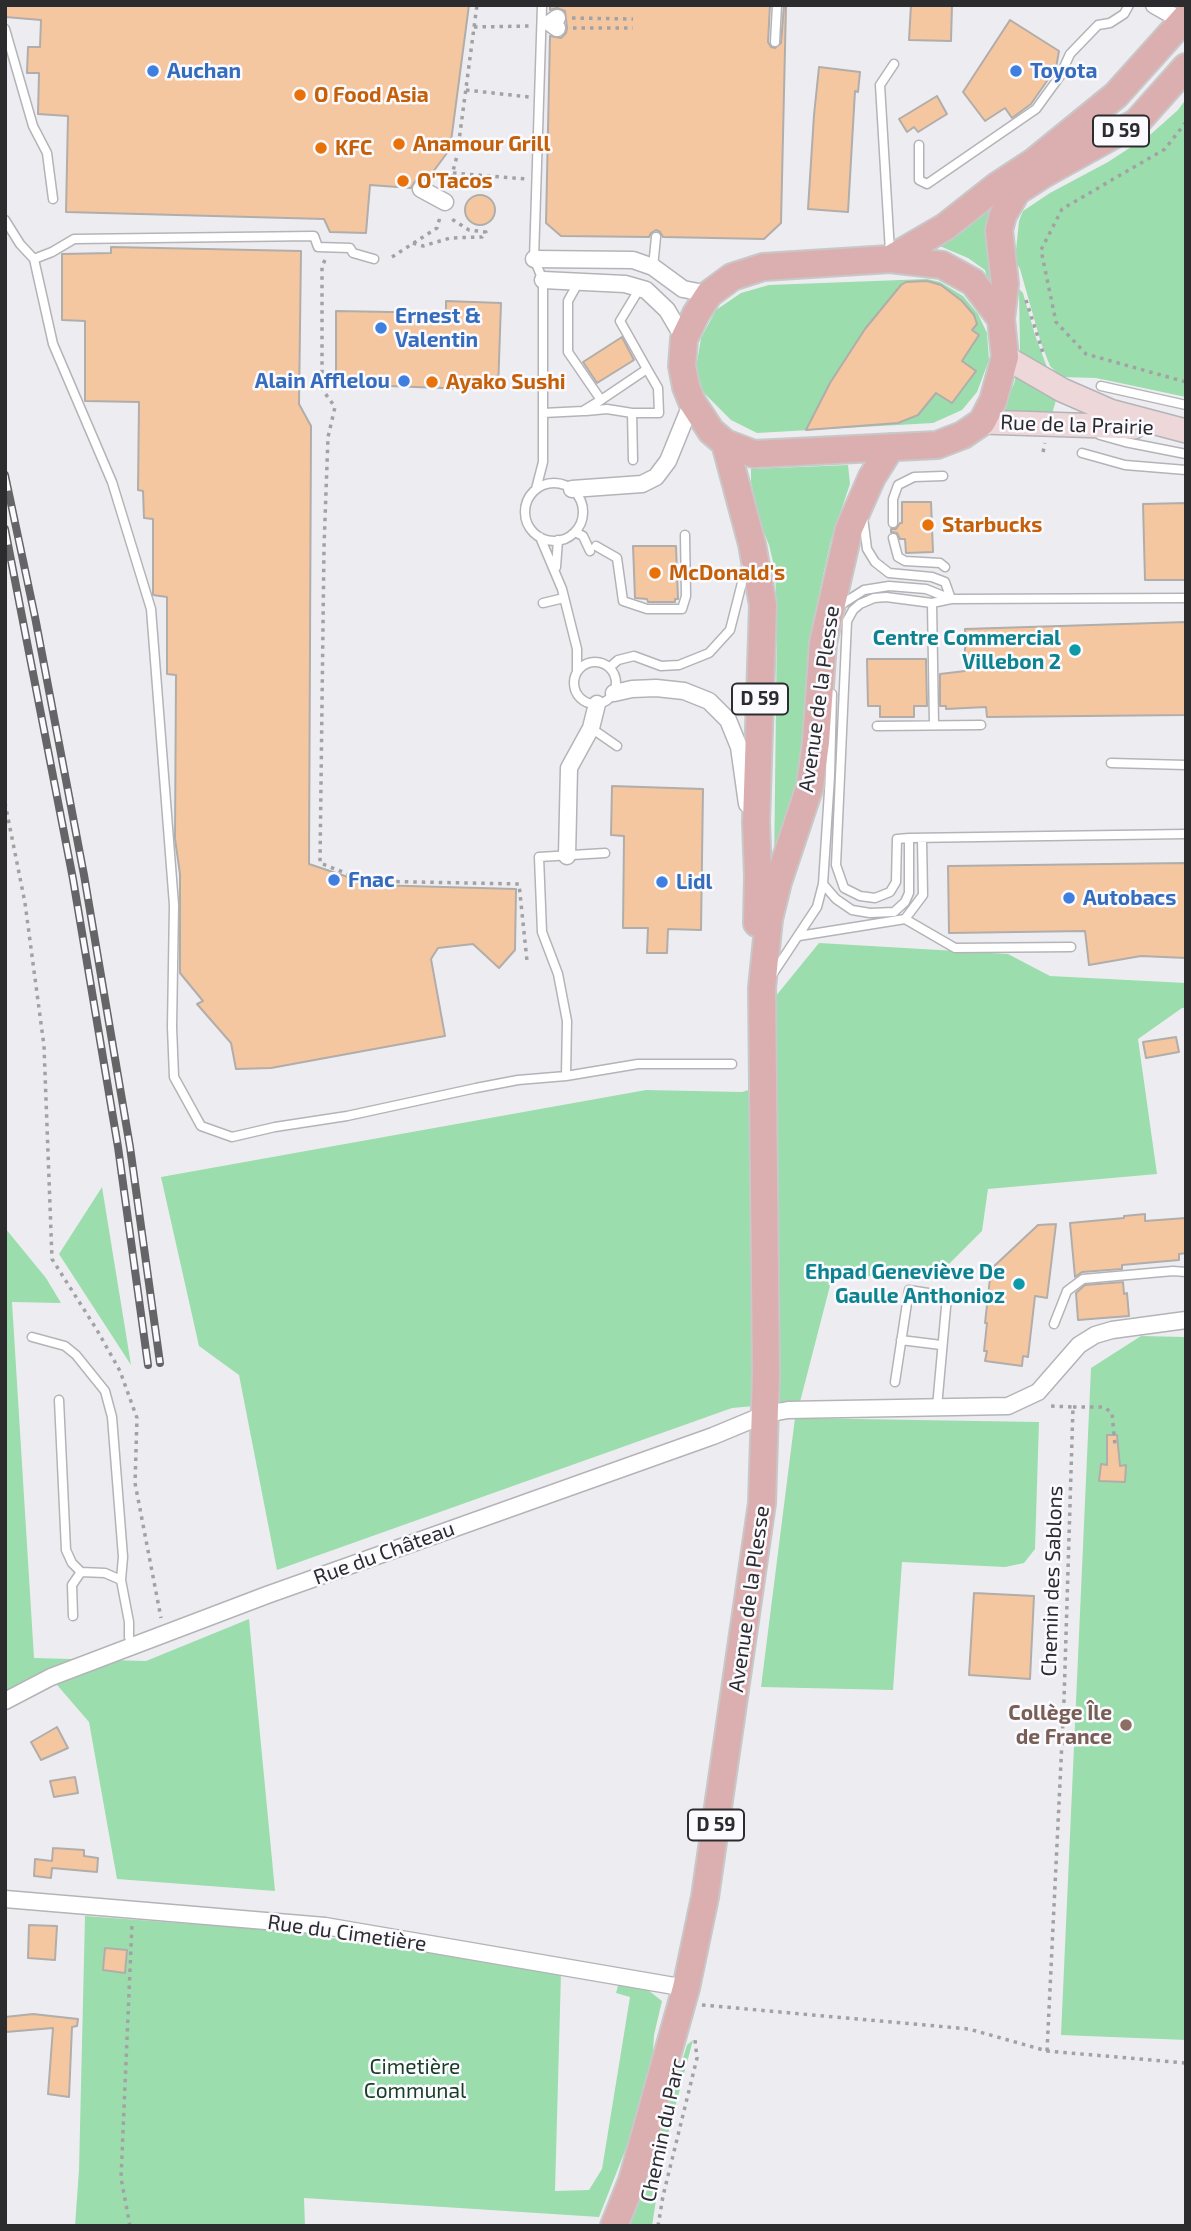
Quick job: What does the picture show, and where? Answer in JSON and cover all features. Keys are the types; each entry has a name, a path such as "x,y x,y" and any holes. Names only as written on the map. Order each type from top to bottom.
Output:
{"main road":[{"name":"Avenue de la Plesse","path":"890,259 945,227 1035,161 1116,95 1173,14"},
{"name":"D 59","path":"1001,319 1005,284 999,230 1003,215 1017,191 1137,122 1186,67"},
{"name":"Avenue de la Plesse","path":"764,958 755,918 763,605 752,544 725,443 711,431 692,402 686,387 682,366 684,339 709,294 732,277 763,267 890,259 942,265 974,282 1001,319"},
{"path":"725,443 754,454 937,445 963,435 982,422 993,401 1005,358 1001,319"},
{"name":"Avenue de la Plesse","path":"614,2226 632,2181 684,1996 705,1897 762,1503 766,1414 762,988 769,919 778,881 810,786 823,643 849,529 862,496 891,447"}],"street":[{"path":"421,189 445,202"},
{"path":"534,259 633,260 653,267 683,289 709,294"},
{"path":"543,280 625,284 646,290 667,310 684,339"},
{"name":"Rue de la Prairie","path":"1005,358 1062,390 1110,411 1179,430"},
{"path":"572,489 642,484 656,477 668,461 692,402"},
{"name":"Rue de la Prairie","path":"982,422 1179,430"},
{"path":"614,693 656,688 684,691 709,701 728,720 738,747 758,876"},
{"path":"568,856 569,768 591,728 597,704"},
{"path":"1038,1392 1079,1345 1095,1335 1112,1330 1186,1320"},
{"name":"Rue du Château","path":"5,1701 51,1677 267,1595 713,1436 766,1414 790,1410 1008,1406 1038,1392"},
{"name":"Rue du Cimetière","path":"5,1899 326,1926 588,1971 684,1996"}],"lane":[{"path":"542,5 534,259 543,280 543,463 526,514 528,523 540,537 555,570 564,598 577,649 575,691 584,701 597,704 604,702 614,693 616,680 610,667 595,662 577,649"},
{"path":"775,42 777,5"},
{"path":"919,145 919,180 927,184 1036,109 1060,76 1070,54 1098,25 1110,23 1124,14 1129,5"},
{"path":"5,29 33,126 47,153 53,199"},
{"path":"890,259 880,85 894,64"},
{"path":"5,220 20,244 34,259 53,344 112,482 151,609 174,905 174,1077 201,1126 232,1137 518,1080 566,1076 638,1064 732,1064"},
{"path":"34,259 74,239 314,236 318,247 350,248 353,253 374,258"},
{"path":"653,267 656,237"},
{"path":"578,283 568,301 568,352 601,400"},
{"path":"543,413 607,409 632,414 659,413 658,388 620,321 640,289"},
{"path":"583,411 647,369"},
{"path":"1101,386 1186,405"},
{"path":"632,414 634,460"},
{"path":"1067,425 1125,442 1186,454"},
{"path":"1082,453 1125,465 1186,470"},
{"path":"543,463 554,483"},
{"path":"893,523 893,499 898,485 914,477 943,476"},
{"path":"536,489 554,483 563,484 579,496 583,514 575,532 558,540 540,537"},
{"path":"862,496 867,549 875,562 888,573 932,577 945,582 951,599"},
{"path":"575,532 583,536 593,549 617,558 623,601 648,609 681,609 687,596 685,535"},
{"path":"894,538 898,557 905,561 940,563 945,567"},
{"path":"555,570 558,540"},
{"path":"610,667 618,660 634,656 661,666 679,665 709,653 730,630 752,544"},
{"path":"833,648 829,614 864,590 900,586 926,589 951,599"},
{"path":"1186,598 951,599 932,603 886,597 874,598 860,604 847,621 836,865 845,887 860,897 875,898 890,892 896,882 897,839 1186,834"},
{"path":"543,603 564,598"},
{"path":"932,603 933,725"},
{"path":"577,671 582,666 595,662"},
{"path":"762,988 817,907 823,884 832,686"},
{"path":"877,726 981,725"},
{"path":"591,728 617,746"},
{"path":"1111,763 1186,765"},
{"path":"823,884 836,899 852,910 870,913 894,912 905,902 909,893 909,838"},
{"path":"905,919 923,895 922,838"},
{"path":"566,1076 567,1021 558,974 542,932 539,858 606,853"},
{"path":"799,936 905,919 955,948 1071,947"},
{"path":"1054,1324 1067,1291 1083,1279 1186,1272"},
{"path":"895,1382 909,1290 947,1296 937,1407"},
{"path":"32,1337 65,1346 76,1355 105,1391 112,1417 123,1557 121,1580 132,1646"},
{"path":"901,1340 942,1345"},
{"path":"59,1400 66,1550 72,1563 81,1572 104,1573 121,1580"},
{"path":"73,1616 72,1585 81,1572"}],"path":[{"path":"392,257 437,228 452,173 477,5"},
{"path":"633,19 557,23 633,28"},
{"path":"474,27 533,26"},
{"path":"466,90 531,97"},
{"path":"1186,122 1165,149 1062,209 1041,250 1056,322 1086,354 1186,382"},
{"path":"452,173 531,180"},
{"path":"413,243 423,246 450,238 482,237 486,232 469,230 449,218 445,202"},
{"path":"353,253 326,256 322,266 322,390 335,407 328,437 324,547 320,863 366,881 520,884 527,961"},
{"path":"1026,299 1044,357"},
{"path":"5,803 25,903 44,1046 52,1259 120,1371 137,1418 135,1483 164,1634"},
{"path":"1038,1392 1046,1406 1104,1407 1112,1413 1115,1445"},
{"name":"Chemin des Sablons","path":"1048,2051 1064,1700 1073,1407"},
{"path":"130,2226 121,2178 132,1911"},
{"path":"684,1996 969,2029 1048,2051 1186,2063"},
{"name":"Chemin du Parc","path":"658,2226 697,2058 695,2035"}],"green space":[{"path":"1186,99 1186,397 1096,378 1061,377 1050,366 1015,260 1019,221 1023,211 1151,134 1178,110"},
{"path":"983,206 991,213 995,285 988,282 985,270 968,258 942,247 923,245"},
{"path":"927,279 940,282 963,296 978,314 987,333 989,360 977,392 962,410 933,423 757,433 731,420 703,392 696,368 701,338 716,310 741,293 769,285"},
{"path":"1019,289 1023,293 1051,378 1026,361 1020,351"},
{"path":"1017,372 1057,397 1052,414 1000,411"},
{"path":"848,465 850,484 831,540 820,589 806,763 774,871 777,619 775,570 760,522 751,482 751,469"},
{"path":"819,943 1008,954 1050,976 1186,983 1186,1008 1182,1008 1138,1039 1157,1174 988,1189 982,1231 933,1280 833,1274 800,1402 732,1408 277,1570 239,1375 199,1346 161,1177 646,1090 742,1092 771,1083 775,997"},
{"path":"102,1187 131,1365 59,1254"},
{"path":"5,1228 46,1278 61,1303 12,1302 34,1658 146,1661 249,1619 275,1891 117,1879 89,1722 51,1678 5,1701"},
{"name":"Collège Île de France","path":"1141,1336 1186,1337 1186,2040 1061,2035 1091,1368"},
{"path":"795,1418 1039,1422 1035,1549 1024,1563 1005,1567 902,1562 893,1690 761,1687"},
{"name":"Cimetière Communal","path":"85,1916 286,1931 561,1973 555,2191 589,2190 602,2169 630,1997 616,1993 619,1982 644,1987 662,2001 654,2035 652,2068 643,2105 599,2217 304,2198 305,2226 75,2226 79,2170"},
{"path":"693,2040 664,2149 652,2226 626,2226 654,2153 687,2045"}],"building":[{"path":"5,5 469,5 450,149 427,180 416,180 411,188 370,185 366,233 330,232 324,219 66,212 68,116 38,114 39,73 27,73 28,47 40,47 41,20 5,17"},
{"path":"550,5 770,5 768,42 775,48 781,43 786,5 781,223 764,239 663,237 656,230 649,237 561,236 546,223 550,36 561,38 567,28 565,11 557,8 550,10"},
{"path":"911,5 952,5 951,41 909,40"},
{"name":"Toyota","path":"1010,20 1059,51 1056,68 1031,104 1012,118 1005,108 985,121 963,92"},
{"path":"819,67 860,72 858,92 855,91 848,212 808,209"},
{"path":"937,96 947,114 918,132 914,127 907,132 899,119"},
{"path":"480,195 491,199 495,210 491,221 480,225 469,221 465,210 469,199"},
{"path":"111,247 301,251 299,404 311,426 309,864 372,885 516,889 515,950 499,968 473,944 438,948 431,959 445,1036 271,1068 236,1069 231,1043 197,1004 203,1001 180,973 180,874 175,839 176,675 167,674 167,597 153,595 153,519 144,518 143,491 138,490 139,402 85,401 85,321 62,320 62,254 111,253"},
{"path":"927,281 941,285 962,301 974,315 977,324 972,330 979,335 962,361 976,371 952,403 936,393 918,415 898,423 806,430 830,383 865,329 901,285 906,282"},
{"path":"446,301 501,303 498,390 387,386 386,379 336,378 336,311 446,313"},
{"path":"622,337 634,360 597,383 583,362"},
{"path":"902,502 931,502 933,552 906,553 905,539 900,539 897,533 891,532 891,529 896,529 902,523"},
{"path":"1186,503 1186,580 1145,580 1143,504"},
{"name":"McDonald's","path":"633,546 676,546 678,599 675,599 675,602 648,602 647,599 635,598"},
{"name":"Centre Commercial Villebon 2","path":"1186,622 1186,715 987,717 986,707 946,709 946,706 940,706 940,674 965,671 965,629"},
{"path":"867,659 926,659 927,706 914,706 914,717 880,717 880,706 868,706"},
{"name":"Lidl","path":"612,786 703,789 701,930 668,929 667,953 647,953 648,928 623,928 624,836 611,835"},
{"path":"1186,863 1186,958 1141,956 1089,965 1085,931 949,933 948,866"},
{"path":"1176,1037 1179,1052 1146,1058 1143,1042"},
{"path":"1145,1214 1145,1221 1186,1218 1186,1253 1179,1254 1179,1260 1122,1265 1122,1269 1082,1272 1075,1277 1070,1223"},
{"path":"1056,1224 1047,1298 1035,1296 1028,1357 1023,1356 1022,1366 985,1361 985,1323 991,1269 1038,1225"},
{"path":"1123,1282 1129,1316 1078,1320 1076,1293 1085,1285"},
{"path":"1107,1435 1117,1435 1120,1466 1126,1465 1125,1482 1099,1481 1101,1464 1107,1465"},
{"path":"974,1593 1034,1596 1030,1679 969,1675"},
{"path":"57,1727 68,1748 41,1760 31,1742"},
{"path":"75,1777 78,1793 54,1797 50,1781"},
{"path":"53,1848 84,1850 84,1856 98,1858 97,1872 52,1868 51,1878 34,1876 35,1859 52,1861"},
{"path":"29,1925 57,1926 55,1960 28,1958"},
{"path":"105,1948 127,1950 125,1973 103,1970"},
{"path":"33,2014 78,2019 77,2026 72,2027 69,2097 48,2094 53,2028 6,2032 5,2017"}],"railway":[{"path":"5,475 84,875 130,1147 160,1363"},
{"path":"5,529 73,879 118,1147 148,1365"}],"place":[{"name":"Auchan","path":"153,71"},
{"name":"Toyota","path":"1016,71"},
{"name":"O Food Asia","path":"300,95"},
{"name":"Anamour Grill","path":"399,144"},
{"name":"KFC","path":"321,148"},
{"name":"O'Tacos","path":"403,181"},
{"name":"Ernest & Valentin","path":"381,328"},
{"name":"Alain Afflelou","path":"404,381"},
{"name":"Ayako Sushi","path":"432,382"},
{"name":"Starbucks","path":"928,525"},
{"name":"McDonald's","path":"655,573"},
{"name":"Centre Commercial Villebon 2","path":"1075,650"},
{"name":"Fnac","path":"334,880"},
{"name":"Lidl","path":"662,882"},
{"name":"Autobacs","path":"1069,898"},
{"name":"Ehpad Geneviève De Gaulle Anthonioz","path":"1019,1284"},
{"name":"Collège Île de France","path":"1126,1725"}]}
